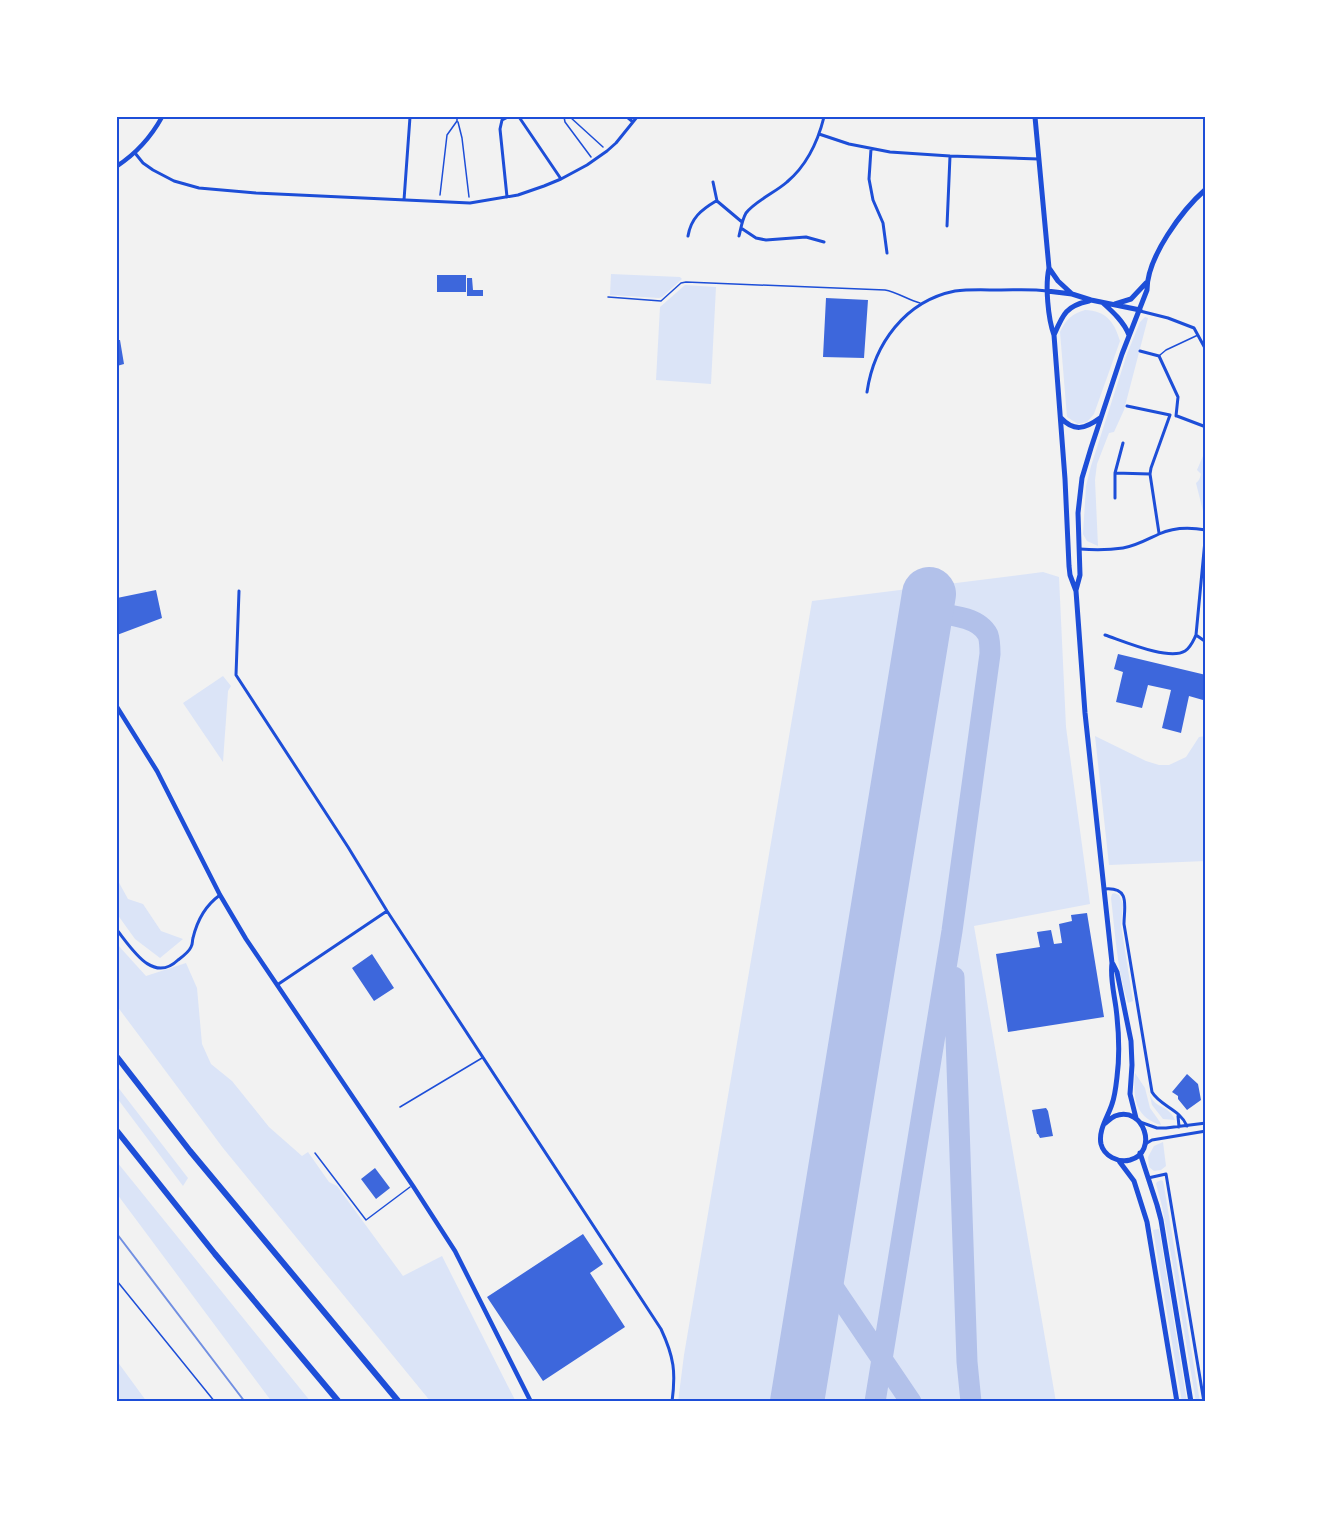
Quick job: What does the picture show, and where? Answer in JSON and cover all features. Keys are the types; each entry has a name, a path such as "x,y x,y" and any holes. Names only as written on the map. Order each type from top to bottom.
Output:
{"highway":[{"path":"117,1057 190,1151 399,1402"},
{"path":"117,1131 215,1254 339,1402"}],"main road":[{"path":"117,166 135,153 149,138 162,117"},
{"path":"1035,117 1049,268 1047,291 1051,328 1054,335 1065,479 1069,566 1076,591 1085,713 1118,1028 1119,1059 1114,1097 1101,1134 1102,1146 1109,1155 1119,1161 1134,1181 1147,1222 1177,1402"},
{"path":"1076,591 1080,574 1078,513 1080,486 1090,448 1123,351 1147,290 1147,282 1154,260 1170,230 1206,189"},
{"path":"1049,268 1058,281 1072,294"},
{"path":"1113,304 1131,299 1147,282"},
{"path":"1047,291 1072,294 1140,310"},
{"path":"1054,335 1068,309 1092,300"},
{"path":"1101,302 1117,316 1129,335"},
{"path":"1060,417 1073,427 1081,428 1087,427 1101,417"},
{"path":"117,707 158,771 220,895 246,939 455,1251 531,1402"},
{"path":"1112,963 1117,972 1131,1041 1130,1094 1138,1120 1146,1132 1145,1144 1140,1153 1132,1159 1119,1161"},
{"path":"1104,1124 1112,1117 1120,1115 1130,1115 1138,1120"},
{"path":"1140,1153 1161,1220 1191,1402"}],"street":[{"path":"404,200 410,117"},
{"path":"507,197 500,129 502,120 508,117"},
{"path":"519,117 561,179"},
{"path":"627,117 633,123"},
{"path":"135,153 149,168 180,183 199,188 470,203 507,197 561,179 607,151 637,117"},
{"path":"739,236 742,222 753,206 789,180 805,161 819,134 824,117"},
{"path":"819,134 849,144 890,152 1039,159"},
{"path":"871,149 869,179 873,200 883,223 887,253"},
{"path":"947,226 950,156"},
{"path":"713,182 717,201 742,222"},
{"path":"688,236 690,226 698,215 717,201"},
{"path":"741,228 756,238 766,240 806,237 824,242"},
{"path":"867,392 874,362 889,333 899,321 923,303 966,290 1047,291"},
{"path":"1140,310 1195,328 1206,350"},
{"path":"1140,351 1159,356 1178,397 1176,416"},
{"path":"1126,406 1176,416 1206,427"},
{"path":"1159,533 1150,474 1170,415"},
{"path":"1115,498 1114,473 1123,443"},
{"path":"1114,473 1150,474"},
{"path":"1079,549 1125,548 1177,528 1206,530 1196,635 1192,645 1184,652 1172,655 1105,635"},
{"path":"239,591 236,675 387,911 661,1329 670,1352 675,1376 672,1402"},
{"path":"1196,635 1206,642"},
{"path":"1105,889 1118,891 1125,900 1124,924 1152,1092 1156,1098 1172,1108 1187,1126"},
{"path":"117,930 150,966 162,969 173,965 191,948 194,934 207,906 220,895"},
{"path":"276,985 387,911"},
{"path":"1178,1116 1179,1127"},
{"path":"1138,1120 1161,1128 1206,1123"},
{"path":"1145,1144 1152,1140 1206,1131"},
{"path":"1148,1178 1166,1174 1204,1402"}],"lane":[{"path":"608,297 661,301 681,283 686,282 885,290 923,303"},
{"path":"1159,356 1166,350 1199,335"},
{"path":"400,1107 483,1057"},
{"path":"315,1153 366,1220 413,1186"},
{"path":"117,1281 215,1402"}],"path":[{"path":"457,117 462,138 470,203"},
{"path":"564,117 593,160"},
{"path":"570,117 607,151"},
{"path":"440,202 447,135 457,121"}],"shaded area":[{"path":"611,274 680,277 682,279 659,298 610,295"},
{"path":"685,285 716,287 711,384 656,380 660,307"},
{"path":"1085,310 1098,312 1108,318 1120,341 1094,414 1087,422 1078,424 1067,417 1060,332 1070,318"},
{"path":"1145,317 1148,318 1124,410 1114,432 1109,433 1097,464 1095,480 1098,546 1087,541 1083,534 1086,486 1127,354 1140,322"},
{"path":"1206,449 1206,514 1203,511 1196,483 1201,474 1197,470"},
{"path":"1043,572 1059,577 1066,727 1090,904 974,926 1056,1402 678,1402 684,1355 812,601"},
{"path":"223,676 231,686 228,691 223,762 183,703"},
{"path":"1095,736 1146,761 1169,765 1186,757 1199,737 1206,736 1206,861 1109,865"},
{"path":"117,879 128,899 143,904 161,931 183,939 160,958 135,939 117,914"},
{"path":"1114,893 1119,895 1123,904 1121,925 1133,1001 1128,1003 1117,951 1111,898"},
{"path":"117,944 146,976 186,963 197,988 202,1044 211,1064 232,1081 269,1127 302,1156 308,1152 329,1182 337,1186 403,1276 442,1256 516,1402 431,1402 223,1148 117,1006"},
{"path":"1135,1073 1145,1088 1150,1108 1161,1125 1145,1117 1137,1105 1134,1090"},
{"path":"117,1086 188,1178 183,1186 117,1098"},
{"path":"1149,1093 1155,1102 1173,1115 1175,1120 1163,1119 1152,1105"},
{"path":"1163,1142 1166,1166 1154,1171 1149,1167 1148,1157 1154,1146"},
{"path":"117,1162 311,1402 272,1402 117,1194"},
{"path":"1161,1180 1164,1186 1200,1402 1196,1402 1172,1260 1156,1184"},
{"path":"1159,1229 1187,1402 1182,1402 1153,1230"},
{"path":"117,1361 147,1402 117,1402"}],"building":[{"path":"437,275 466,275 466,292 437,292"},
{"path":"467,278 472,278 473,290 483,290 483,296 467,296"},
{"path":"826,298 868,300 864,358 823,357"},
{"path":"117,340 120,340 124,364 117,366"},
{"path":"156,590 162,618 117,635 117,598"},
{"path":"1118,654 1206,675 1203,700 1189,696 1181,733 1162,728 1171,690 1148,685 1142,708 1116,702 1123,672 1114,669"},
{"path":"1087,913 1104,1017 1008,1032 996,954 1040,947 1037,932 1051,930 1054,944 1062,943 1059,924 1072,921 1071,915"},
{"path":"372,954 394,988 374,1001 352,968"},
{"path":"1187,1074 1198,1084 1201,1100 1187,1110 1178,1096 1172,1092"},
{"path":"1046,1108 1053,1136 1040,1138 1032,1110"},
{"path":"375,1168 390,1188 376,1199 361,1179"},
{"path":"583,1234 603,1264 590,1273 625,1327 543,1381 487,1297"}],"taxiway":[{"path":"875,1402 952,931 990,654 988,635 977,623 960,617 926,612"},
{"path":"954,977 967,1362 971,1402"},
{"path":"819,1266 911,1402"}],"runway":[{"path":"797,1402 929,594"}],"railway":[{"path":"117,1234 245,1402"}]}
